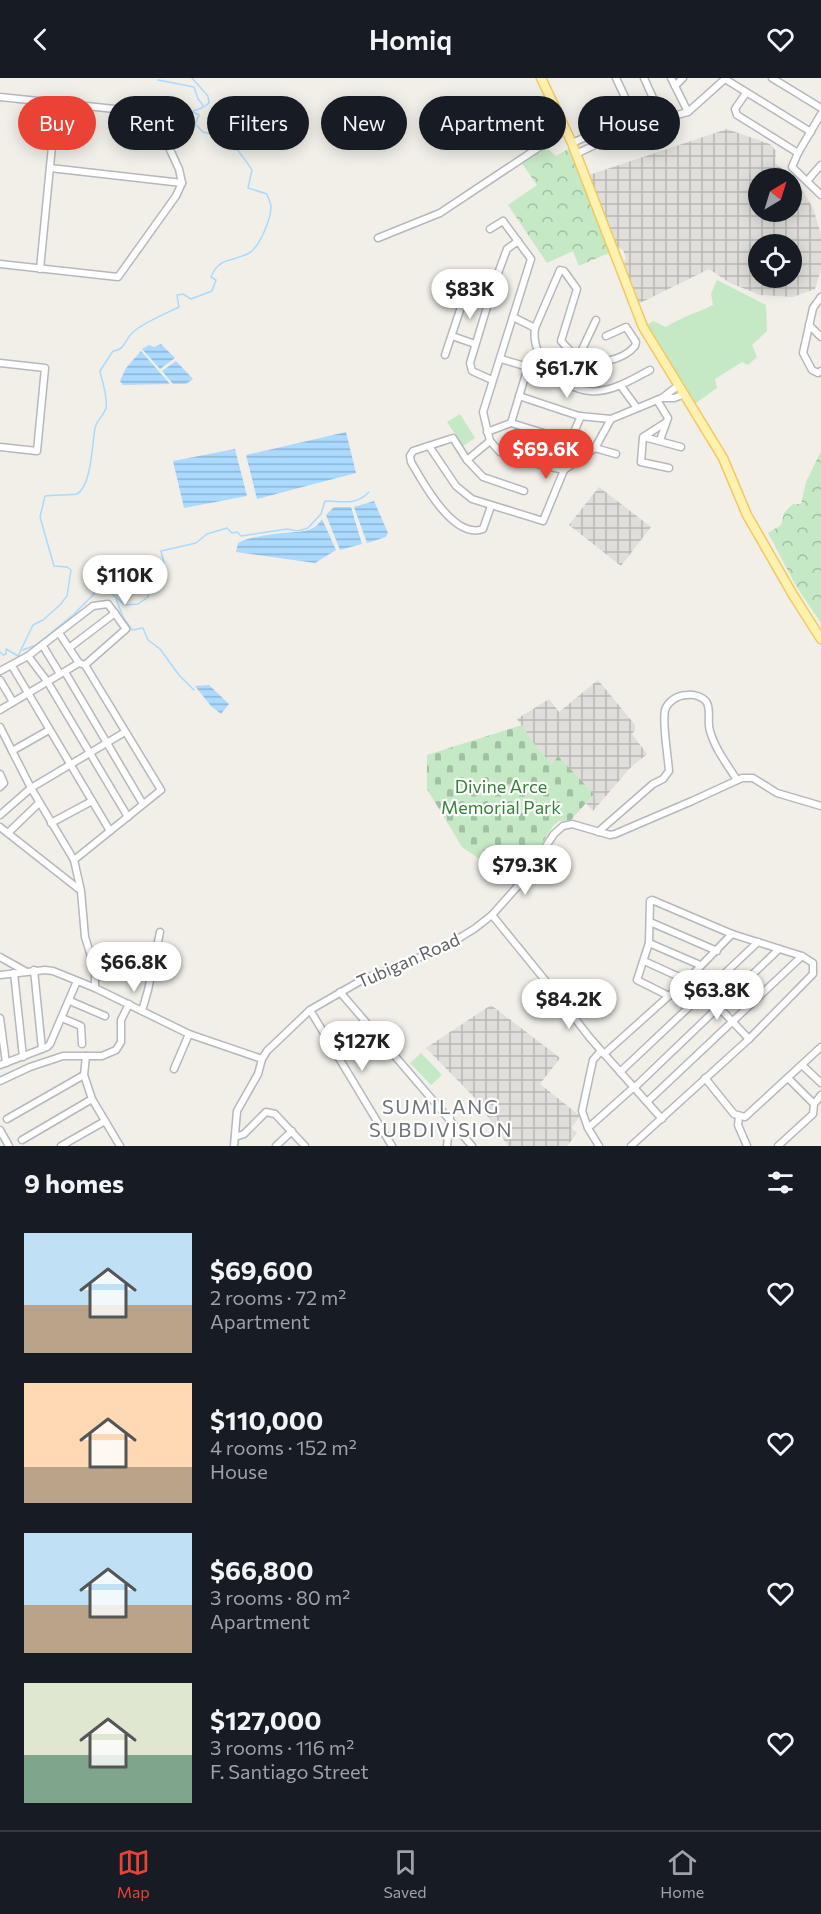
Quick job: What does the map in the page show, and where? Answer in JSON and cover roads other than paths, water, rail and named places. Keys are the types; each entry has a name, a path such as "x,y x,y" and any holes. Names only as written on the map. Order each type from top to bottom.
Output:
{"main road":[{"path":"541,78 549,96"},
{"path":"566,131 643,327 723,458 751,522 821,639"}],"street":[{"path":"616,78 624,96"},
{"path":"644,78 652,96"},
{"path":"671,78 688,112"},
{"path":"675,86 683,78"},
{"path":"680,115 688,112 725,78 811,132"},
{"path":"772,78 821,108"},
{"path":"746,93 735,109 737,115 798,153"},
{"path":"0,97 153,113 179,170 182,183 176,196 118,277 0,264"},
{"path":"821,114 792,167 821,195"},
{"path":"572,142 578,140"},
{"path":"40,269 52,150"},
{"path":"378,238 440,213 534,150"},
{"path":"576,154 584,150"},
{"path":"807,181 821,166"},
{"path":"50,168 182,183"},
{"path":"490,229 503,221 531,259 483,412 490,441 500,452 564,470"},
{"path":"492,380 472,371 470,363 507,249 518,241"},
{"path":"606,336 626,327 636,342 635,346 617,360 594,361 578,358 561,341 577,289 564,271 560,270 535,328 534,334 542,361 560,379 591,392 621,386 651,370"},
{"path":"445,355 471,277 494,284"},
{"path":"821,297 813,308 803,349 803,357 815,372 821,371"},
{"path":"513,317 535,328"},
{"path":"560,379 578,358 596,320"},
{"path":"809,325 820,334"},
{"path":"452,336 475,344"},
{"path":"501,359 528,367 542,361"},
{"path":"0,363 45,368 37,451 0,447"},
{"path":"511,423 528,367"},
{"path":"519,396 580,416 611,419 659,399 679,385"},
{"path":"621,386 637,408"},
{"path":"659,399 674,398 685,394"},
{"path":"659,399 668,418 660,440"},
{"path":"488,432 511,423 570,441 580,416"},
{"path":"429,446 456,486 472,499 543,521 564,470 595,448 611,419"},
{"path":"643,437 665,423"},
{"path":"643,437 681,447"},
{"path":"643,437 641,462 669,468"},
{"path":"491,506 483,529 471,532 453,520 429,493 411,462 410,456 413,451 453,438 467,460 483,477 524,491"},
{"path":"467,460 490,441"},
{"path":"595,448 616,454"},
{"path":"0,671 28,656 93,606 108,604 126,629 82,664 27,692 0,710"},
{"path":"69,648 115,613"},
{"path":"59,633 82,664 161,790 74,860"},
{"path":"43,645 107,742 143,804"},
{"path":"28,656 47,681 128,817"},
{"path":"12,666 110,831"},
{"path":"0,680 13,702"},
{"path":"598,832 653,784 667,775 669,771 665,712 671,701 688,694 699,696 706,701 709,707 708,727 714,744 737,780 753,778 777,793 821,806"},
{"path":"0,727 39,803 74,860 81,891 84,937 94,969 95,987"},
{"path":"12,752 49,730"},
{"path":"0,815 31,788 125,732"},
{"path":"0,774 4,783 0,787"},
{"name":"Tubigan Road","path":"234,1146 237,1111 258,1074 262,1059 267,1051 310,1010 362,980 443,948 474,930 492,915 525,878 554,834 563,826 572,824 610,835 619,833 737,780"},
{"path":"51,824 92,801"},
{"path":"8,833 39,803"},
{"path":"0,827 81,891"},
{"path":"631,1146 748,1039 813,974 813,963 802,957 732,934 654,899 650,902 649,943 637,980 669,996"},
{"path":"492,915 602,1053 662,1119"},
{"path":"650,922 717,951"},
{"path":"142,1011 160,932"},
{"path":"600,1146 588,1128 582,1111 593,1060 688,979 732,934"},
{"path":"620,1072 758,942"},
{"path":"649,943 700,965"},
{"path":"588,1128 634,1088 779,949"},
{"path":"0,957 25,971"},
{"path":"647,1102 802,957"},
{"path":"644,961 688,979 748,1039"},
{"path":"34,970 42,1049"},
{"path":"0,975 34,970 53,971 95,987 189,1034 262,1059"},
{"path":"14,973 23,1057"},
{"path":"0,1018 3,1064 42,1049 50,1044 77,981"},
{"path":"340,992 472,1146"},
{"path":"70,1001 105,1016"},
{"path":"0,1080 49,1060 70,1055 102,1056 119,1048 121,1020 129,1004"},
{"path":"310,1010 392,1146"},
{"path":"62,1018 81,1026 82,1044"},
{"path":"174,1069 189,1034"},
{"path":"705,1078 734,1114 745,1117 820,1051"},
{"path":"86,1056 84,1075 92,1099 120,1146"},
{"path":"802,1065 821,1083"},
{"path":"7,1119 84,1075"},
{"path":"788,1078 814,1104"},
{"path":"778,1146 813,1114 814,1104 821,1095"},
{"path":"22,1140 92,1099"},
{"path":"235,1137 244,1134 266,1112 275,1114 305,1146"},
{"path":"739,1116 738,1125 747,1146"},
{"path":"447,1146 450,1118"},
{"path":"61,1146 105,1121"},
{"path":"0,1130 9,1146"},
{"path":"276,1146 292,1131"}],"water":[{"path":"161,344 175,358 160,369 142,349 149,345 154,347"},
{"path":"141,351 170,384 123,385 120,381 126,368"},
{"path":"176,361 193,379 186,384 173,384 162,371"},
{"path":"346,432 356,473 257,499 246,455"},
{"path":"235,449 247,496 184,508 173,461"},
{"path":"374,501 388,533 386,537 367,543 354,507"},
{"path":"334,507 351,507 362,544 340,550 326,515"},
{"path":"322,519 336,550 315,563 236,552 238,543 243,541 254,537 305,531 314,527"},
{"path":"209,685 229,704 221,714 211,706 195,686"}],"waterway":[{"path":"192,78 208,96 209,103 204,107"},
{"path":"0,652 3,655 6,654 6,649 18,656 33,625 43,620 67,596 71,570 67,567 54,566 40,517 45,496 77,494 86,482 95,428 106,408 106,394 100,371 113,351 122,347 136,329 179,307 177,295 183,294 191,299 212,291 216,280 211,277 214,270 227,260 243,256 253,250 264,233 269,219 271,204 267,194 248,188 252,170 242,155 221,137 203,132 195,124 199,115 193,111 202,108 203,105 194,87 158,80"},
{"path":"23,650 36,645 73,615 94,594 96,584 99,583 125,605 138,604 148,597 150,585 163,584 165,567 161,551 196,543 207,534 227,528 232,533 237,532 241,536 287,529 298,531 308,528 321,514 325,501 354,501 369,492"},
{"path":"116,599 123,617 132,630 143,628 148,640 160,649 179,675 194,690"}],"district":[{"name":"SUMILANG SUBDIVISION","path":"441,1118"}],"park label":[{"name":"Divine Arce Memorial Park","path":"501,796"}]}
